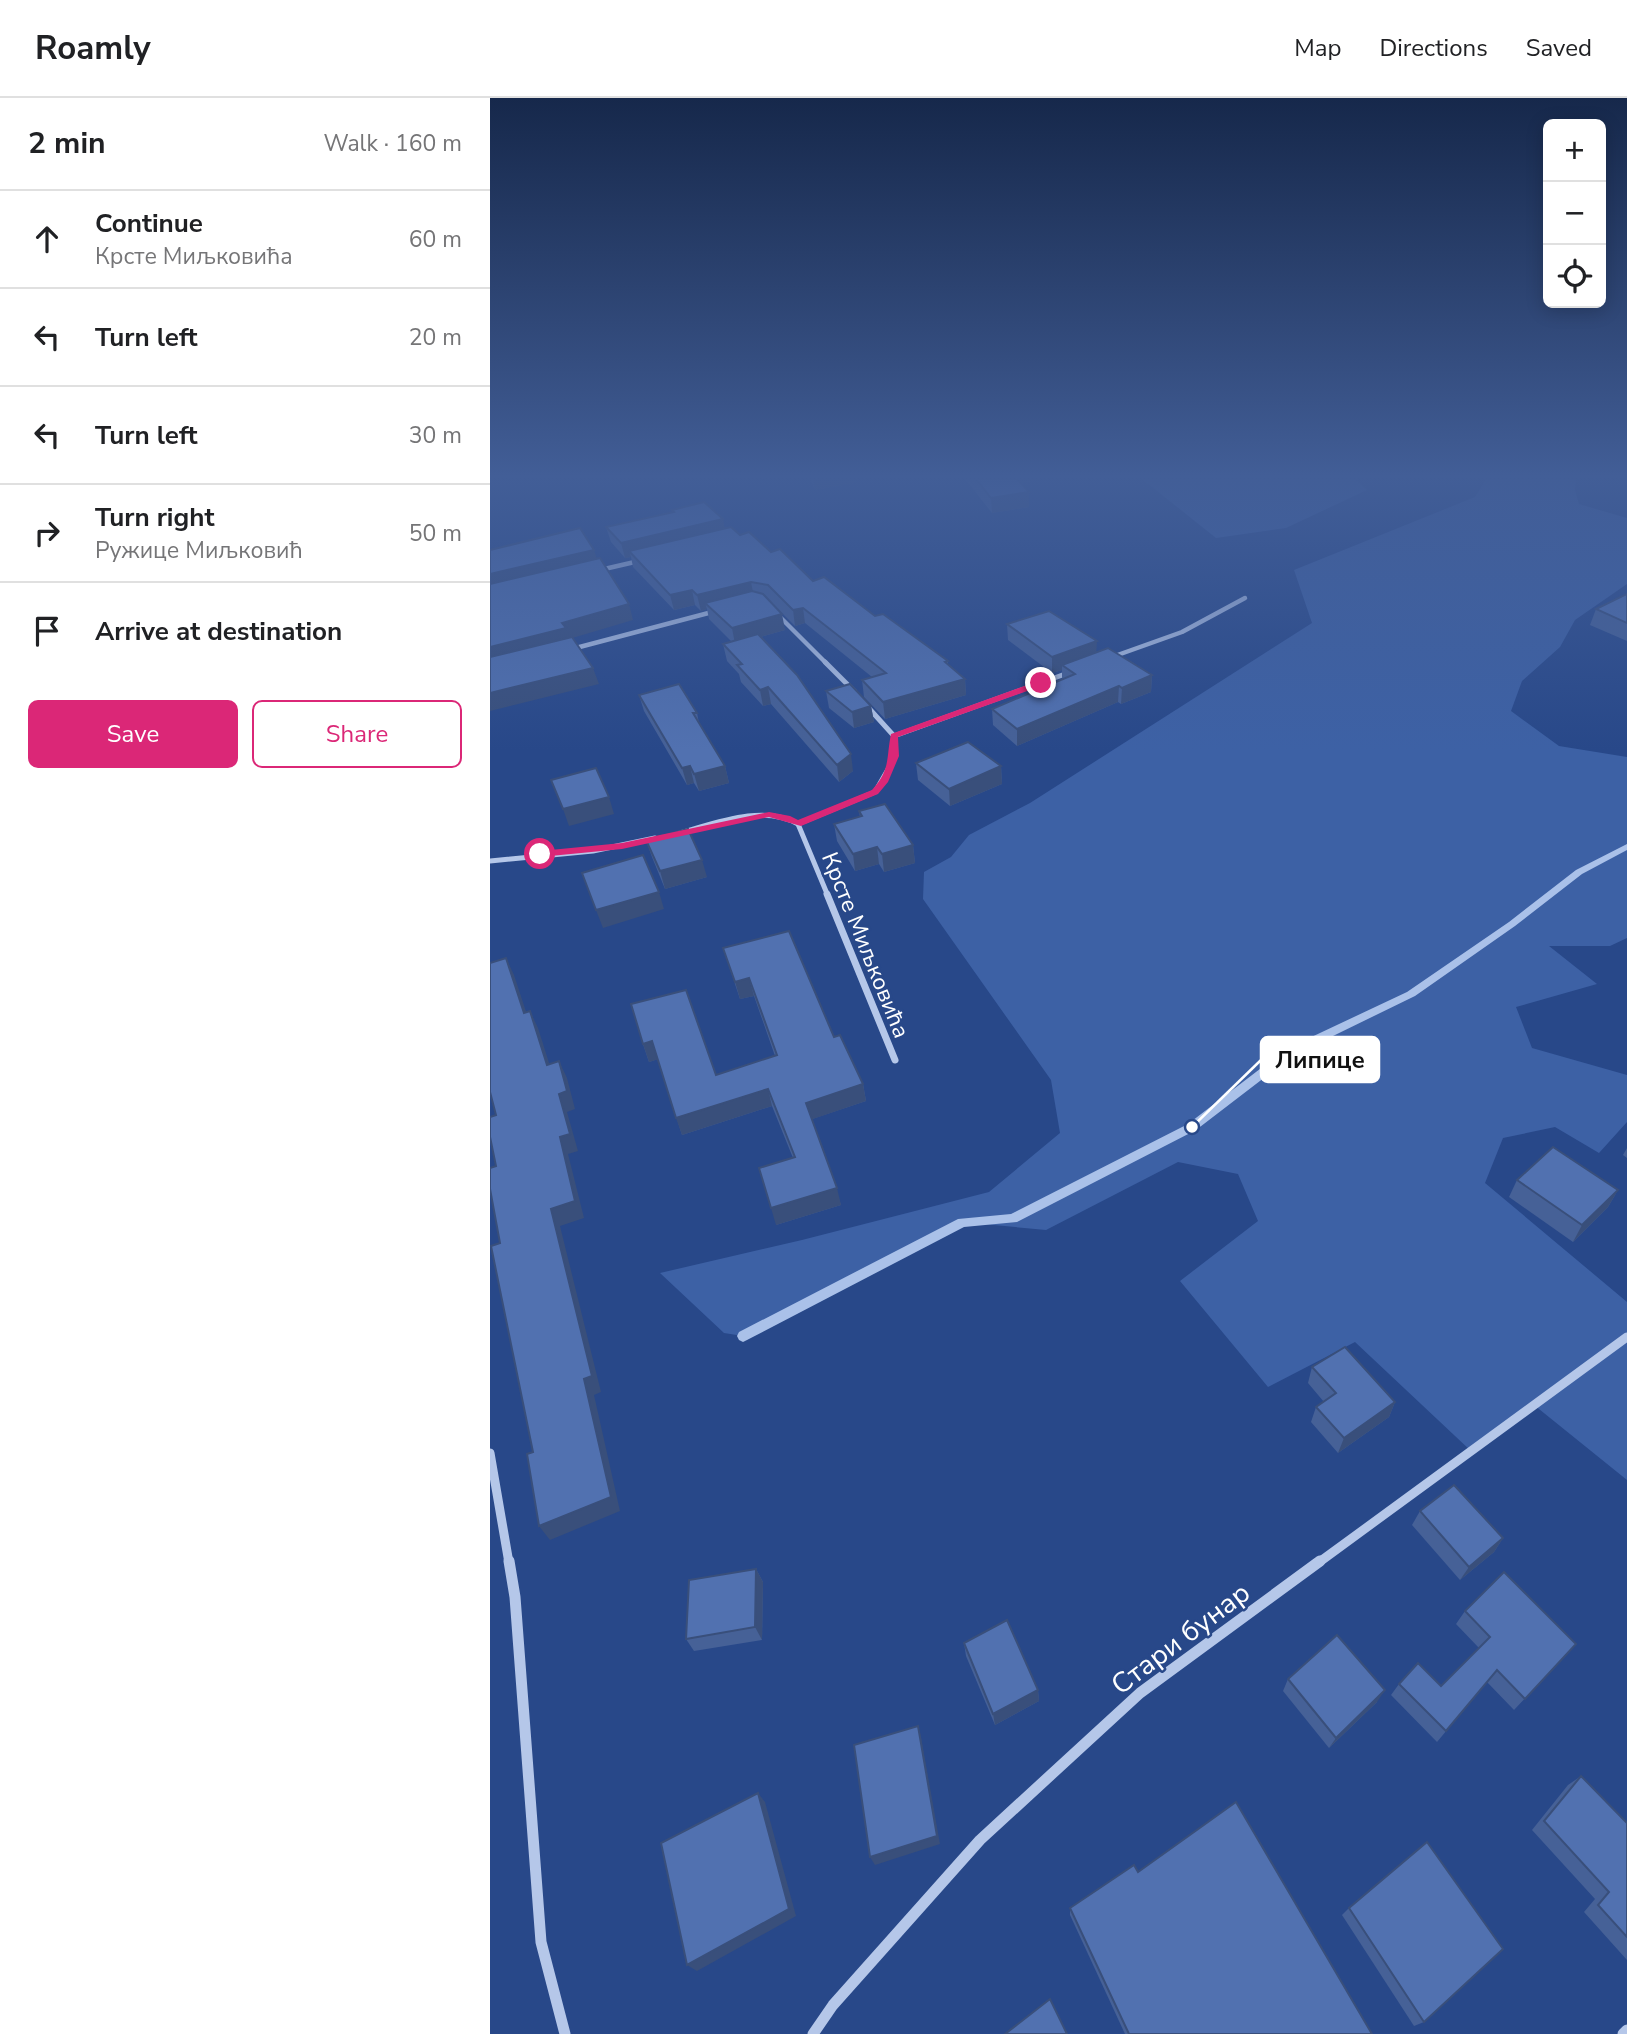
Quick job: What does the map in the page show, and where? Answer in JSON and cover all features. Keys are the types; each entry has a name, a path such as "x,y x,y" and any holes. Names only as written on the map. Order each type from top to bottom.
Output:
{"street":[{"path":"597,571 604,569"},
{"path":"1105,660 1182,632 1245,598"},
{"path":"570,649 729,608"},
{"path":"674,834 769,814 787,818 797,824 875,792 884,782 895,756 894,736 777,614"},
{"path":"894,736 1079,669"},
{"name":"Крсте Миљковића","path":"797,824 895,1060"},
{"path":"490,861 519,856 593,851 661,837"},
{"name":"Стари бунар","path":"813,2034 832,2005 980,1840 1140,1693 1627,1337"},
{"path":"490,1452 515,1597 541,1942 565,2034"},
{"path":"1623,2034 1627,2029"}],"shaded area":[{"path":"1627,569 1627,584 1575,620 1560,647 1522,681 1511,711 1559,746 1627,757 1627,938 1610,946 1549,946 1597,984 1516,1007 1532,1048 1627,1075 1627,1122 1599,1153 1555,1127 1503,1138 1485,1183 1627,1302 1627,1480 1534,1405 1471,1451 1355,1342 1268,1387 1180,1281 1258,1221 1238,1174 1178,1162 1046,1230 962,1222 743,1336 724,1333 660,1273 989,1192 1060,1133 1051,1080 923,899 924,872 951,857 969,835 1030,803 1312,623 1294,570"}],"building":[{"path":"490,569 510,569 490,574"},
{"path":"552,569 607,569 629,604 562,623 566,628 490,647 490,584"},
{"path":"646,569 801,569 813,581 824,577 875,616 883,614 948,661 945,662 965,679 883,702 862,680 886,673 803,608 793,610 768,585 751,582 697,595 692,590 670,595"},
{"path":"752,591 763,594 782,614 732,628 705,603"},
{"path":"1627,594 1627,623 1596,609"},
{"path":"1049,611 1097,641 1052,657 1007,624"},
{"path":"758,634 797,675 851,754 837,765 768,687 760,690 737,665 742,664 723,644"},
{"path":"572,637 593,668 490,693 490,657"},
{"path":"1108,648 1152,675 1017,729 992,709 1075,674 1062,665"},
{"path":"679,684 725,766 694,774 690,766 682,768 639,695"},
{"path":"850,684 871,706 852,712 826,691"},
{"path":"968,742 1001,766 949,789 916,763"},
{"path":"596,768 609,797 563,809 551,780"},
{"path":"885,804 913,845 882,854 877,847 853,854 834,824 862,816 859,811"},
{"path":"688,829 702,860 660,871 646,840"},
{"path":"643,855 659,892 596,910 582,873"},
{"path":"789,931 834,1037 840,1035 863,1084 806,1103 837,1188 771,1208 759,1168 795,1157 768,1089 676,1118 652,1041 643,1044 631,1004 686,990 716,1075 777,1055 749,978 735,982 723,948"},
{"path":"506,958 524,1013 530,1011 547,1065 559,1061 567,1091 559,1094 570,1134 560,1137 575,1201 551,1209 592,1376 584,1379 611,1497 539,1526 527,1454 533,1452 491,1246 500,1243 490,1189 490,1168 496,1166 490,1137 490,1117 496,1115 490,1092 490,963"},
{"path":"1553,1147 1618,1190 1582,1225 1517,1180"},
{"path":"1345,1347 1395,1402 1344,1438 1316,1407 1336,1393 1312,1367"},
{"path":"1454,1485 1503,1538 1469,1567 1420,1511"},
{"path":"756,1569 755,1627 686,1639 689,1580"},
{"path":"1504,1572 1576,1644 1525,1699 1497,1670 1446,1731 1399,1684 1418,1663 1441,1686 1490,1637 1465,1611"},
{"path":"1007,1620 1038,1690 993,1714 964,1643"},
{"path":"1337,1635 1385,1690 1336,1738 1288,1679"},
{"path":"918,1726 937,1836 870,1857 854,1745"},
{"path":"1581,1776 1627,1823 1627,1937 1598,1905 1609,1892 1544,1821"},
{"path":"758,1793 789,1909 687,1965 661,1843"},
{"path":"1236,1802 1372,2034 1129,2034 1070,1908 1134,1865 1138,1872"},
{"path":"1427,1842 1503,1949 1424,2022 1349,1908"},
{"path":"1050,1999 1067,2034 1005,2034"}],"waterway":[{"path":"743,1336 962,1222 1013,1219 1192,1127 1290,1052 1411,994 1512,924 1579,872 1627,847"}],"place":[{"name":"Липице","path":"1192,1127"}],"route":[{"path":"540,854 565,854 622,846 769,814 794,820 797,824 875,792 884,782 895,756 894,736 1041,683"}]}
